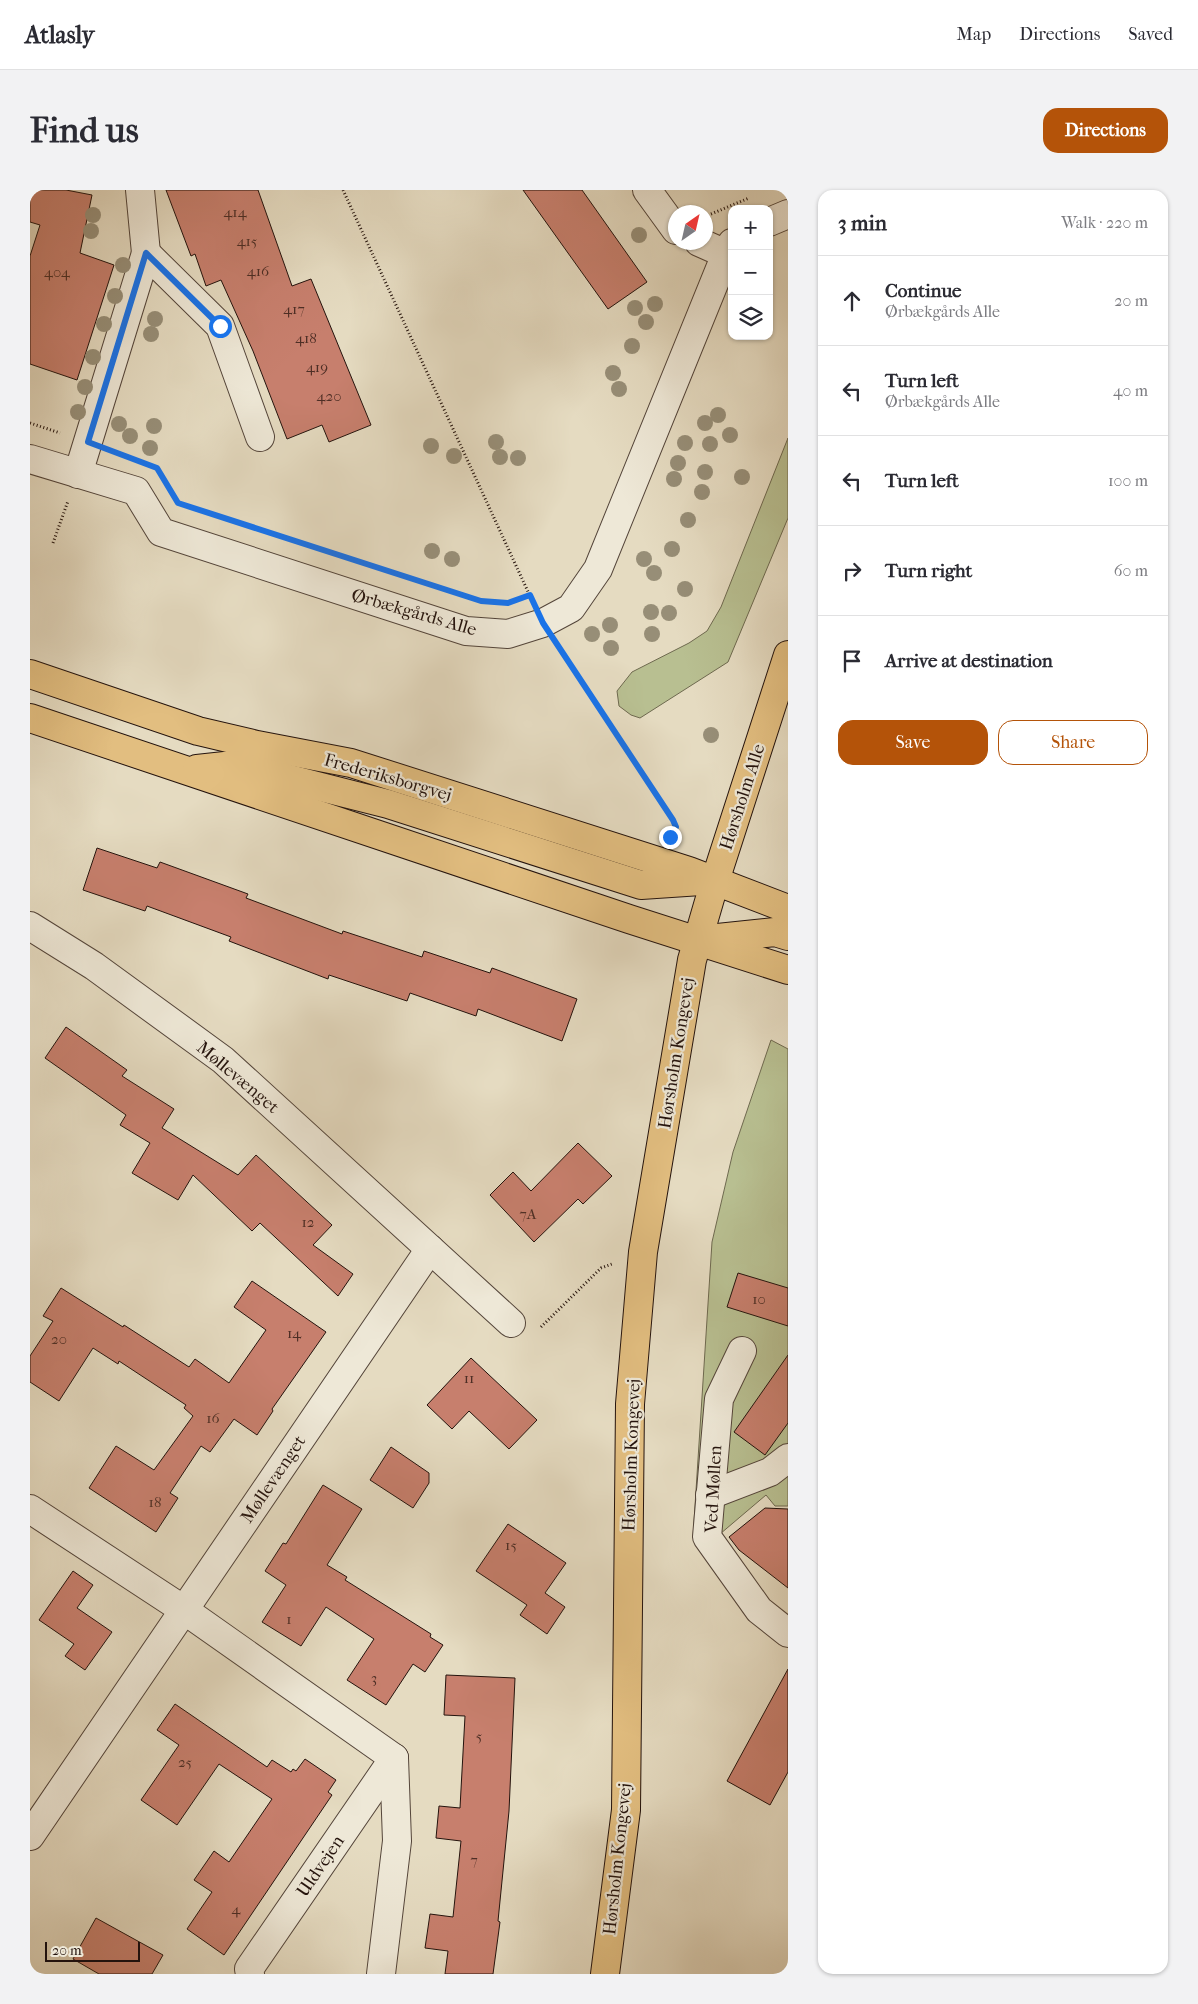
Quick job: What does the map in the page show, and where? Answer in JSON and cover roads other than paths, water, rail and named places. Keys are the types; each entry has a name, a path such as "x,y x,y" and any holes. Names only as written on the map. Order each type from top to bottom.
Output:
{"main road":[{"name":"Hørsholm Alle","path":"697,940 788,655"},
{"name":"Frederiksborgvej","path":"30,674 198,731 257,745 350,763 715,881 788,909"},
{"path":"30,718 629,919 788,970"},
{"path":"188,770 234,765 292,779 388,804 641,885 715,881"},
{"path":"697,940 776,932 788,936"},
{"name":"Hørsholm Kongevej","path":"605,1974 626,1810 631,1394 643,1252 692,960 697,940"}],"street":[{"path":"78,474 146,253 140,190"},
{"path":"647,190 668,219"},
{"path":"773,220 788,214"},
{"name":"Ørbækgårds Alle","path":"713,245 728,249"},
{"name":"Ørbækgårds Alle","path":"30,460 136,492 161,532 466,631 508,634 543,623 571,608 598,569 729,250"},
{"path":"146,253 220,326 260,437"},
{"name":"Møllevænget","path":"30,926 94,966 223,1060 511,1323"},
{"name":"Møllevænget","path":"30,1836 430,1249"},
{"name":"Ved Møllen","path":"742,1351 719,1399 707,1538 759,1610 788,1633"},
{"path":"710,1495 770,1472 788,1458"},
{"path":"30,1509 184,1610 394,1758 398,1841 381,1974"},
{"name":"Uldvejen","path":"250,1974 249,1969 394,1758"}]}
